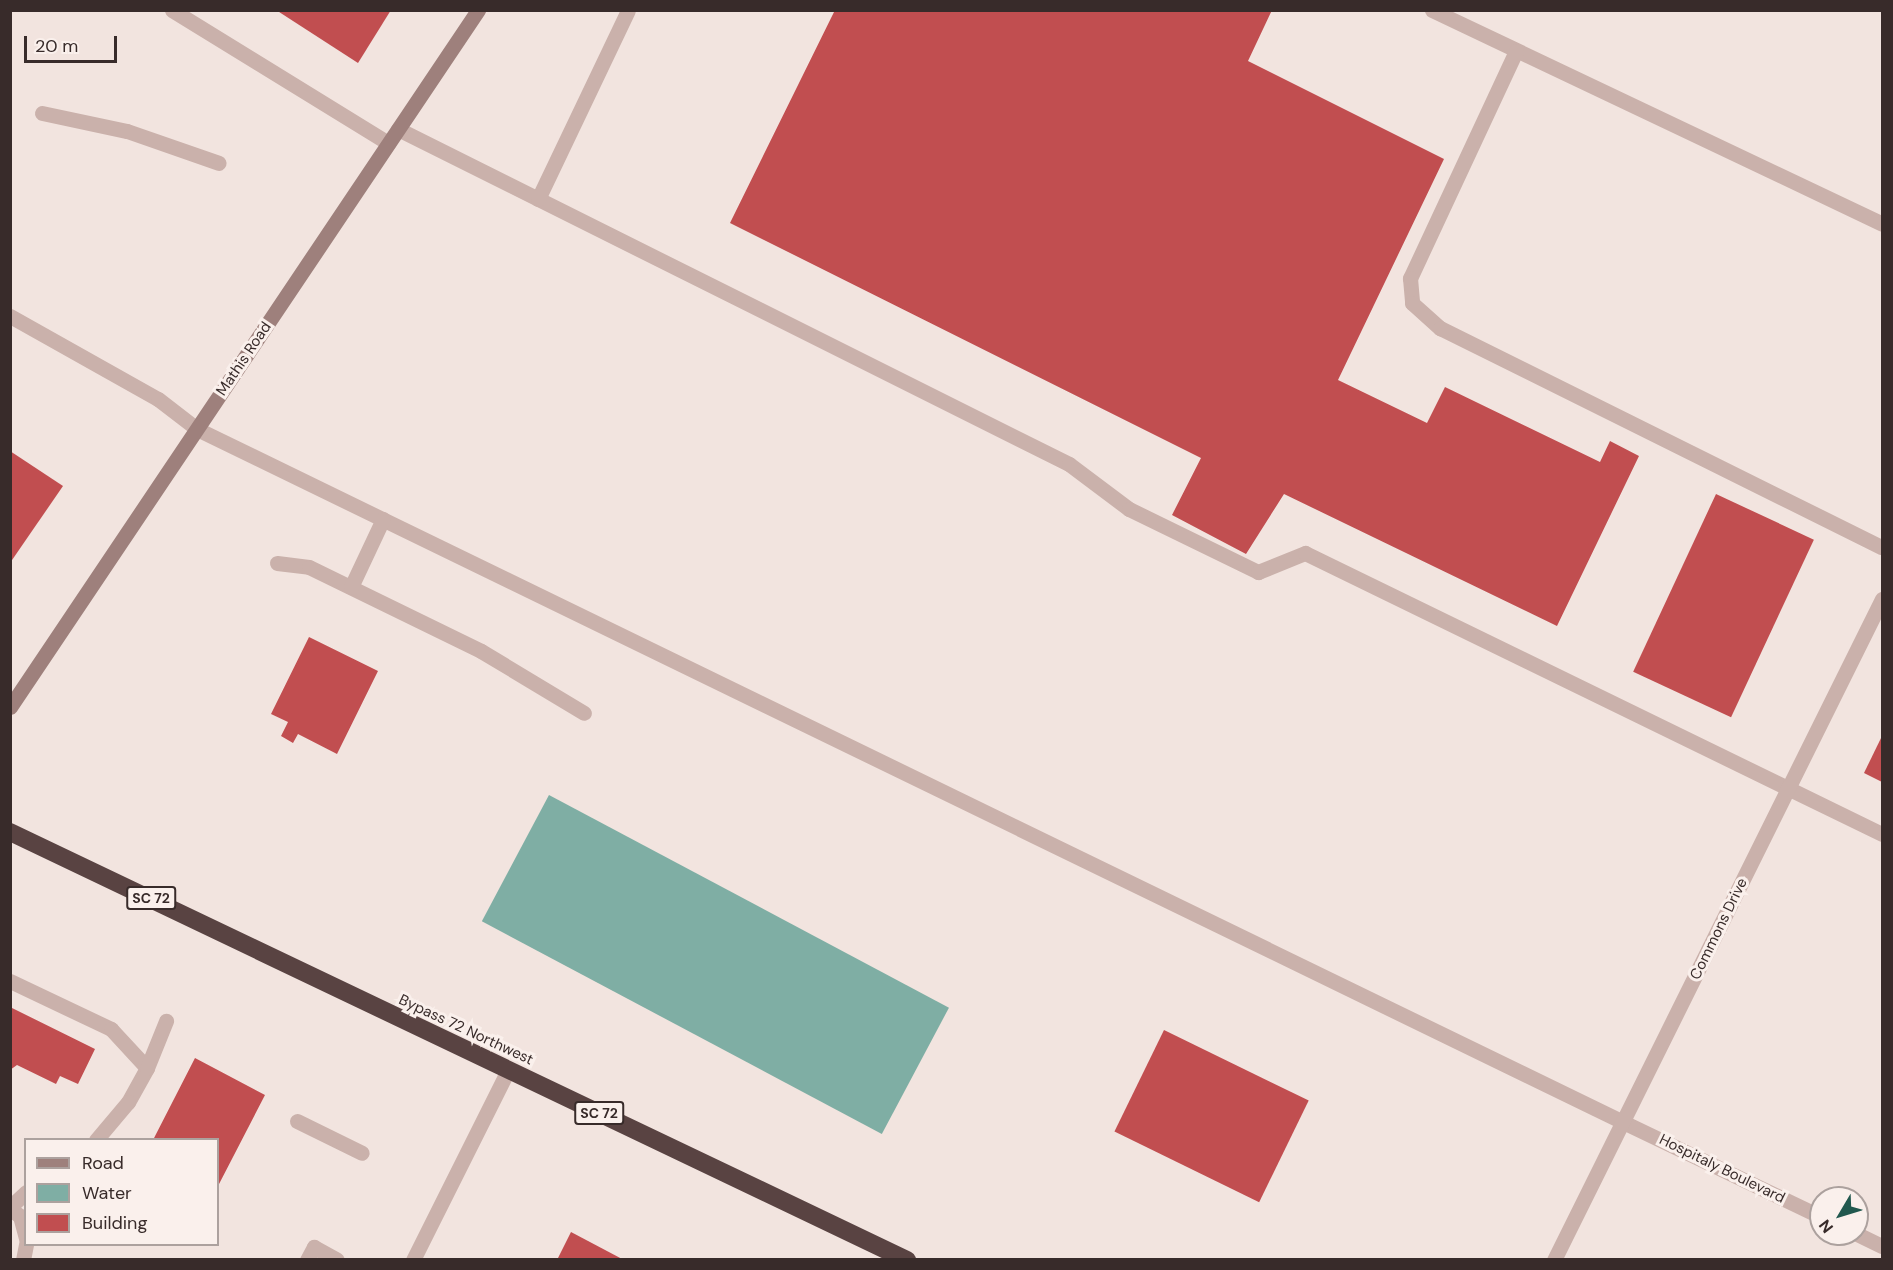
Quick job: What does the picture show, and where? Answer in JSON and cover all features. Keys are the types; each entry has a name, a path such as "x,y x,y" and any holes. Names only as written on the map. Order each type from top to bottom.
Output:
{"highway":[{"name":"Bypass 72 Northwest","path":"10,832 907,1260"}],"street":[{"path":"172,10 388,143"},
{"path":"538,199 628,10"},
{"path":"1432,10 1882,224"},
{"name":"Mathis Road","path":"10,706 473,14"},
{"path":"1516,51 1410,278 1412,303 1440,328 1882,547"},
{"path":"42,113 127,131 219,163"},
{"path":"398,129 1069,464 1129,510 1258,572 1305,553 1882,834"},
{"name":"Hospitaly Boulevard","path":"10,316 158,399 197,429 1809,1211"},
{"path":"351,587 383,519"},
{"path":"277,563 309,567 351,587 481,651 584,713"},
{"name":"Commons Drive","path":"1554,1260 1882,599"},
{"path":"10,981 111,1029 147,1068"},
{"path":"98,1138 128,1102 147,1068 166,1021"},
{"path":"413,1260 508,1070"},
{"path":"297,1121 362,1153"},
{"path":"24,1194 10,1208 20,1216 24,1233"},
{"path":"307,1260 314,1247 337,1260"}],"water":[{"path":"549,795 949,1008 882,1134 482,921"}],"building":[{"path":"276,10 391,10 358,63"},
{"path":"835,10 1272,10 1248,61 1444,159 1338,380 1427,423 1445,387 1600,462 1610,441 1639,456 1557,626 1284,494 1246,554 1172,515 1201,458 730,223"},
{"path":"10,451 63,486 10,563"},
{"path":"1716,494 1814,540 1731,717 1633,672"},
{"path":"309,637 378,671 337,754 298,734 293,743 281,736 288,722 271,714"},
{"path":"1882,736 1882,782 1864,773"},
{"path":"10,1007 95,1049 78,1084 60,1076 56,1084 17,1065 10,1070"},
{"path":"1164,1030 1309,1101 1259,1202 1114,1132"},
{"path":"195,1058 265,1095 219,1184 219,1138 154,1138"},
{"path":"571,1232 624,1260 557,1260"}]}
